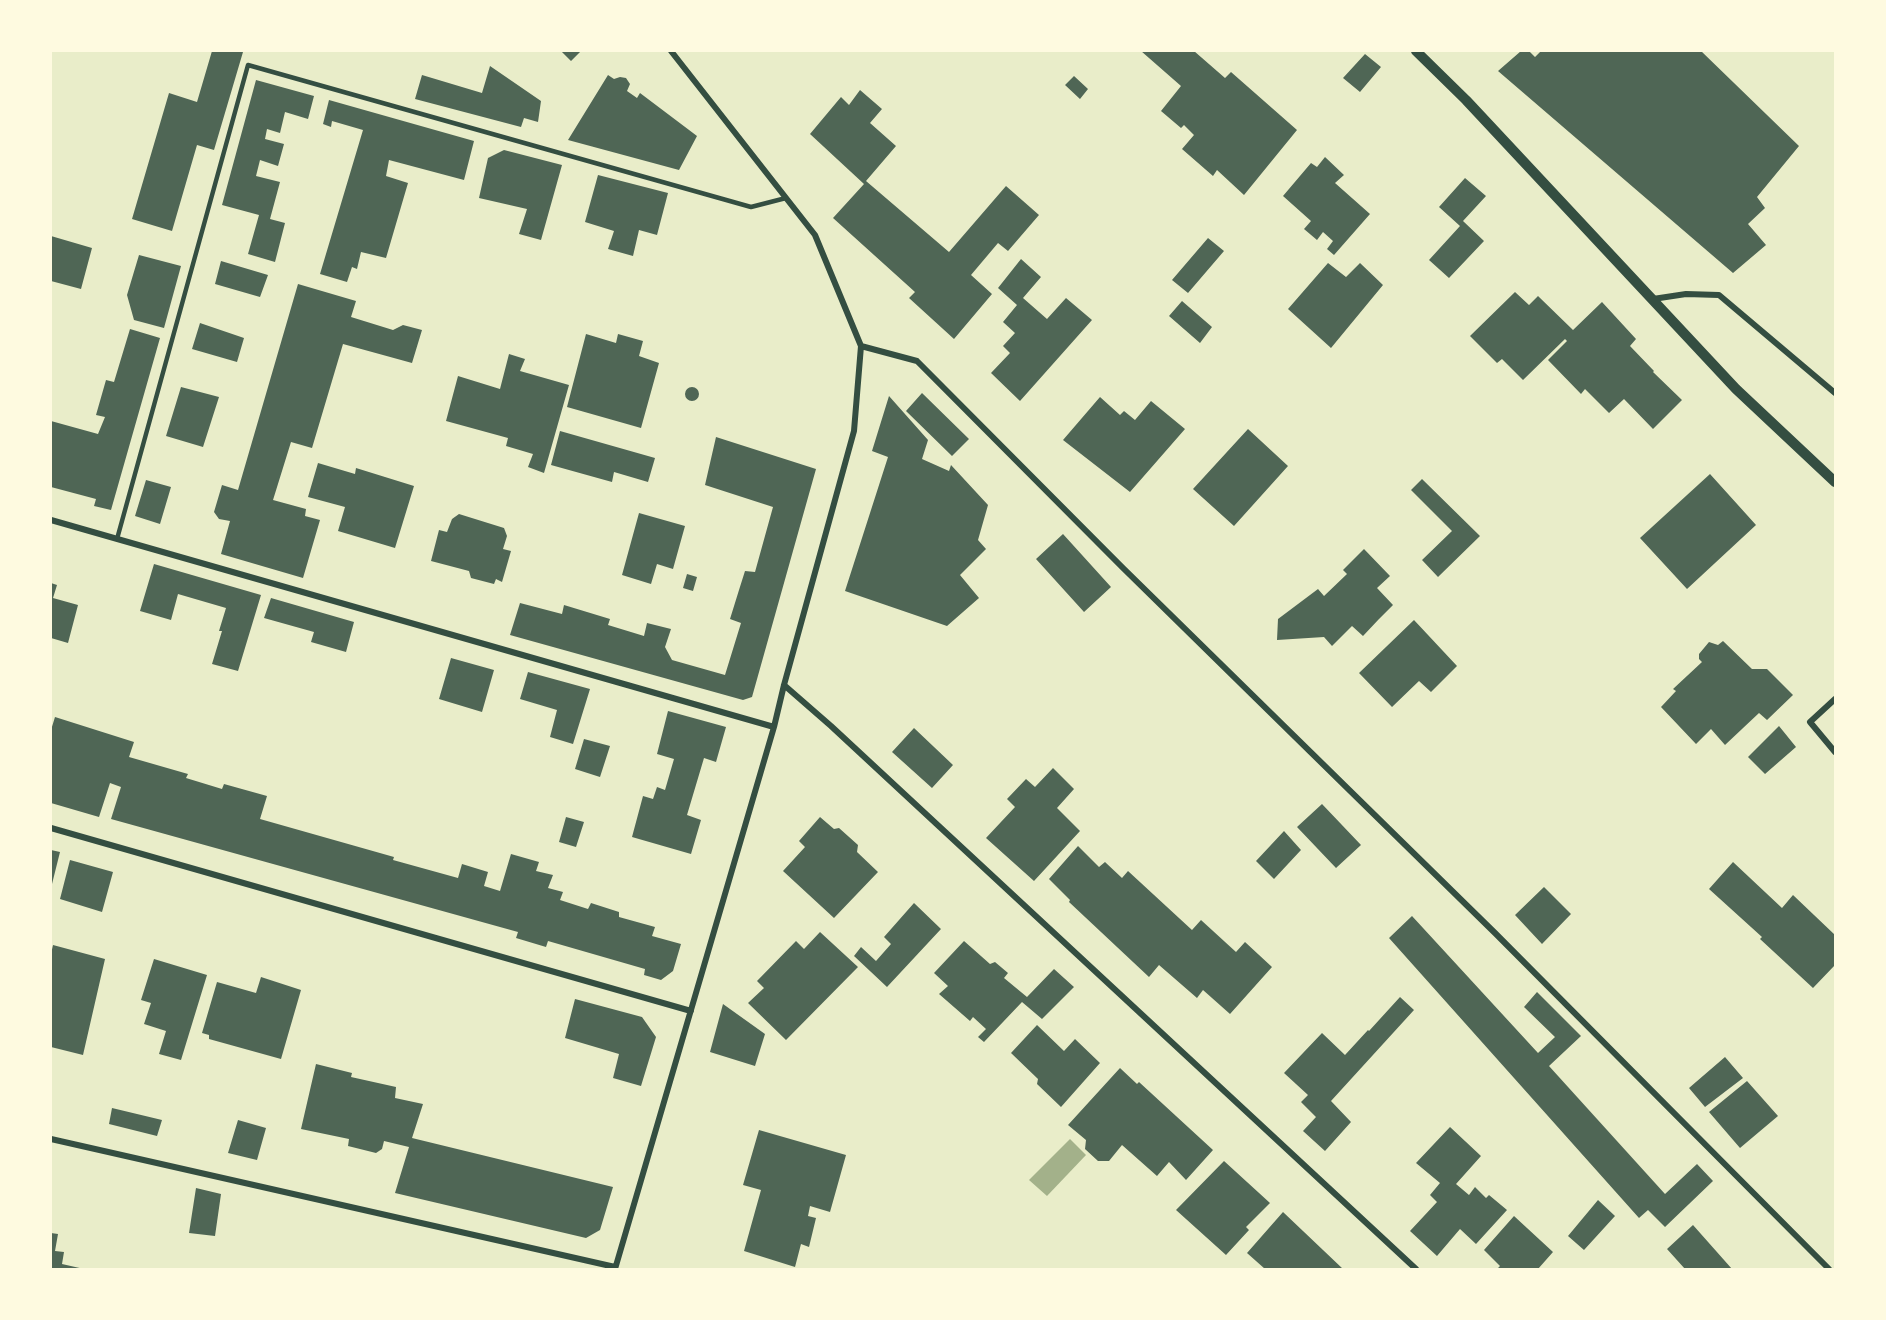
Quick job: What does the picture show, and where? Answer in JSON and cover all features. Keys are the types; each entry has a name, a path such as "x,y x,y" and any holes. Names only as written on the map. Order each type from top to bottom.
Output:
{"street":[{"path":"51,1139 615,1268 774,728 855,431 861,346 815,235 671,51"},
{"path":"1416,51 1466,99 1736,389 1835,482"},
{"path":"1653,299 1686,294 1719,295 1835,393"},
{"path":"861,346 917,362 1122,568 1495,933 1829,1269"},
{"path":"51,520 774,728"},
{"path":"784,685 1416,1269"},
{"path":"1835,699 1810,722 1835,752"},
{"path":"51,828 691,1011"}],"lane":[{"path":"117,539 248,65 751,207 786,198"}],"shaded area":[{"path":"1070,1139 1086,1155 1047,1196 1029,1180"}],"building":[{"path":"212,51 243,52 214,150 197,145 172,231 132,219 169,93 197,102"},
{"path":"561,51 581,51 571,61"},
{"path":"1141,51 1194,51 1225,78 1231,72 1297,130 1244,195 1217,170 1213,176 1182,149 1194,135 1184,125 1181,128 1161,111 1181,86"},
{"path":"1521,51 1529,51 1535,57 1541,51 1701,51 1799,146 1757,197 1765,208 1748,224 1766,245 1733,273 1498,71"},
{"path":"1365,54 1381,67 1360,92 1343,78"},
{"path":"490,66 541,101 538,122 524,118 521,127 415,99 422,75 482,93"},
{"path":"608,75 614,79 626,78 630,84 627,91 637,98 640,93 697,136 679,170 568,140"},
{"path":"1074,76 1088,89 1080,99 1065,85"},
{"path":"256,80 314,96 308,119 285,112 280,133 267,129 265,139 284,144 278,166 260,160 256,176 280,182 270,219 285,223 275,262 248,254 259,215 222,205"},
{"path":"860,90 882,109 870,123 896,146 866,181 949,252 1006,186 1039,215 1008,251 998,243 971,275 992,294 954,339 909,298 915,292 833,218 864,184 810,134 841,97 849,105"},
{"path":"329,100 474,141 464,180 389,160 386,176 408,183 386,258 361,252 357,269 352,267 347,282 320,274 363,130 332,121 331,127 323,124"},
{"path":"504,150 562,165 541,240 519,234 527,209 479,198 488,158"},
{"path":"1325,157 1344,175 1335,183 1370,214 1334,255 1327,249 1333,241 1323,232 1317,240 1304,229 1311,221 1283,196 1311,163 1317,167"},
{"path":"598,175 668,193 657,235 639,230 633,256 608,249 614,231 585,222"},
{"path":"1465,178 1486,196 1463,221 1484,241 1449,278 1429,260 1460,226 1439,207"},
{"path":"51,236 92,248 81,289 51,281"},
{"path":"1208,238 1224,251 1188,293 1172,280"},
{"path":"139,255 181,266 164,328 134,320 127,295"},
{"path":"1021,259 1041,277 1023,298 1047,319 1066,298 1092,320 1020,401 991,373 1010,353 1003,346 1015,333 1003,322 1017,305 998,288"},
{"path":"221,261 268,275 260,297 215,284"},
{"path":"1328,263 1346,277 1360,263 1383,285 1331,348 1288,309"},
{"path":"298,284 356,301 351,317 393,330 403,325 422,330 412,363 343,344 312,448 291,442 273,500 306,509 305,516 320,520 303,578 221,554 230,521 219,519 214,512 222,485 238,490"},
{"path":"1515,292 1529,305 1538,296 1573,330 1602,302 1636,339 1630,346 1682,400 1653,429 1624,399 1609,413 1585,389 1581,394 1548,360 1567,341 1565,339 1523,380 1502,359 1497,363 1470,336"},
{"path":"1182,301 1212,327 1200,343 1169,316"},
{"path":"200,323 244,338 237,362 192,349"},
{"path":"130,329 160,338 111,510 94,506 96,499 51,487 51,421 98,434 105,417 96,415 106,380 114,382"},
{"path":"586,334 616,343 618,334 643,341 639,356 659,363 641,428 567,407"},
{"path":"509,354 525,359 520,371 569,385 544,473 528,467 533,454 506,446 508,438 446,421 458,376 500,389"},
{"path":"181,387 219,397 203,447 166,436"},
{"path":"689,387 695,387 699,394 695,401 689,401 685,397 685,391"},
{"path":"922,393 969,439 952,456 906,411"},
{"path":"889,396 928,440 922,459 949,471 951,465 988,505 978,540 986,549 960,575 979,598 947,626 845,591 888,457 872,451"},
{"path":"1100,397 1120,415 1124,411 1135,420 1151,401 1185,429 1130,492 1063,440"},
{"path":"1248,429 1288,466 1234,526 1193,489"},
{"path":"560,431 655,458 648,482 614,472 612,482 551,465"},
{"path":"716,437 816,469 752,697 743,700 510,635 520,603 562,614 564,605 610,619 608,625 644,636 647,623 671,629 665,647 672,660 725,675 741,623 730,619 745,571 755,572 773,507 705,485"},
{"path":"318,463 355,474 356,468 414,486 395,548 338,531 345,507 308,497"},
{"path":"1710,474 1756,525 1687,589 1640,538"},
{"path":"1422,479 1480,536 1438,577 1422,560 1452,531 1411,490"},
{"path":"146,480 171,487 160,524 135,516"},
{"path":"639,513 685,526 673,569 657,564 651,584 622,575"},
{"path":"459,514 504,528 507,536 503,549 511,551 502,582 496,579 494,584 471,578 469,571 431,561 439,530 447,532 452,519"},
{"path":"1063,534 1111,587 1084,612 1036,559"},
{"path":"1364,549 1390,576 1377,588 1393,605 1363,636 1352,626 1332,646 1324,637 1277,640 1278,619 1318,589 1324,596 1347,574 1343,570"},
{"path":"154,564 261,595 238,671 212,664 226,608 178,594 171,620 140,611"},
{"path":"687,574 697,577 693,591 683,588"},
{"path":"51,583 57,585 53,598 78,605 68,643 51,638"},
{"path":"271,598 354,622 346,652 311,642 314,632 264,618"},
{"path":"1414,620 1457,666 1431,692 1419,681 1392,707 1359,673"},
{"path":"1723,641 1752,669 1767,669 1793,695 1767,720 1759,713 1725,745 1711,729 1696,744 1661,707 1676,691 1673,689 1702,662 1699,654 1709,642 1718,645"},
{"path":"451,658 494,670 482,712 439,699"},
{"path":"528,672 590,689 573,744 550,737 557,710 520,699"},
{"path":"668,711 726,727 716,762 704,758 687,815 701,820 691,854 632,837 643,796 653,799 657,787 665,790 674,759 657,754"},
{"path":"55,717 134,742 129,757 188,774 186,778 222,789 224,784 267,796 260,819 394,857 393,860 458,878 462,864 488,872 484,886 500,891 511,854 539,862 536,871 553,875 548,888 563,892 560,900 588,909 591,903 619,912 619,917 655,927 652,936 681,944 673,971 661,980 644,975 645,969 548,941 546,947 516,938 518,932 111,819 121,787 110,783 99,817 51,803 51,730"},
{"path":"1779,726 1796,747 1765,774 1748,757"},
{"path":"914,728 953,765 932,788 892,752"},
{"path":"584,739 610,746 600,777 575,769"},
{"path":"1053,768 1074,789 1057,808 1080,831 1034,881 986,838 1015,807 1007,799 1026,779 1035,787"},
{"path":"1322,804 1361,845 1336,868 1297,827"},
{"path":"566,817 584,822 576,847 559,842"},
{"path":"820,817 834,829 839,828 858,845 857,852 878,872 834,918 783,871 805,847 799,841"},
{"path":"1284,831 1301,850 1274,879 1256,861"},
{"path":"1078,846 1099,867 1105,862 1122,878 1128,871 1192,930 1201,920 1236,952 1245,942 1272,967 1230,1014 1203,990 1197,998 1159,965 1149,977 1069,902 1070,900 1049,879"},
{"path":"51,850 60,852 52,884 51,884"},
{"path":"70,860 113,872 102,912 60,899"},
{"path":"1733,862 1782,908 1793,895 1835,935 1835,965 1813,988 1709,889"},
{"path":"1544,887 1571,914 1542,944 1515,915"},
{"path":"914,903 941,929 887,987 854,956 861,947 876,961 891,944 884,937"},
{"path":"1412,916 1538,1053 1555,1037 1524,1007 1537,992 1581,1036 1549,1066 1665,1194 1697,1164 1713,1181 1665,1227 1648,1210 1639,1218 1389,938"},
{"path":"820,932 858,967 786,1040 748,1003 764,988 757,981 796,941 804,949"},
{"path":"964,941 990,964 995,962 1008,973 1004,978 1027,997 1054,969 1074,987 1042,1019 1022,1002 984,1042 978,1037 986,1029 973,1017 970,1021 939,994 948,986 934,973"},
{"path":"53,945 105,959 83,1055 51,1047 51,954"},
{"path":"154,959 207,975 181,1060 159,1054 166,1031 144,1024 151,1003 141,1000"},
{"path":"261,977 301,990 281,1059 209,1039 209,1035 202,1033 217,982 256,993"},
{"path":"1400,997 1414,1010 1331,1101 1351,1122 1325,1151 1303,1131 1316,1117 1301,1102 1308,1095 1284,1073 1322,1033 1345,1055"},
{"path":"575,999 642,1017 656,1037 641,1086 613,1078 619,1054 565,1038"},
{"path":"723,1004 765,1034 755,1066 710,1052"},
{"path":"1037,1025 1064,1051 1075,1039 1100,1063 1061,1107 1037,1084 1038,1079 1011,1053"},
{"path":"1725,1057 1743,1078 1705,1107 1689,1088"},
{"path":"316,1064 352,1073 351,1077 396,1087 395,1098 423,1104 412,1138 613,1187 600,1230 586,1238 395,1193 409,1147 384,1141 382,1149 376,1153 348,1146 349,1139 301,1129"},
{"path":"1120,1068 1137,1084 1139,1082 1213,1150 1186,1180 1169,1162 1157,1176 1122,1145 1109,1161 1098,1161 1085,1149 1086,1140 1068,1125"},
{"path":"1747,1081 1778,1116 1740,1148 1709,1112"},
{"path":"112,1108 162,1120 157,1136 109,1124"},
{"path":"238,1120 266,1128 257,1160 228,1153"},
{"path":"1450,1127 1481,1156 1456,1184 1469,1195 1475,1187 1486,1198 1489,1195 1507,1210 1476,1244 1460,1229 1437,1256 1410,1231 1437,1202 1430,1195 1440,1183 1416,1163"},
{"path":"759,1130 846,1155 830,1212 810,1206 808,1216 816,1218 809,1247 801,1244 795,1267 744,1251 761,1190 743,1185"},
{"path":"1224,1161 1270,1203 1246,1227 1249,1230 1226,1255 1176,1210"},
{"path":"196,1188 221,1194 215,1236 189,1233"},
{"path":"1598,1200 1615,1216 1584,1250 1568,1236"},
{"path":"1283,1212 1343,1269 1265,1269 1247,1253"},
{"path":"1514,1216 1553,1252 1538,1269 1497,1269 1500,1266 1484,1250"},
{"path":"1693,1225 1732,1269 1685,1269 1667,1249"},
{"path":"51,1233 58,1234 55,1251 64,1252 62,1264 84,1269 51,1269"}]}
